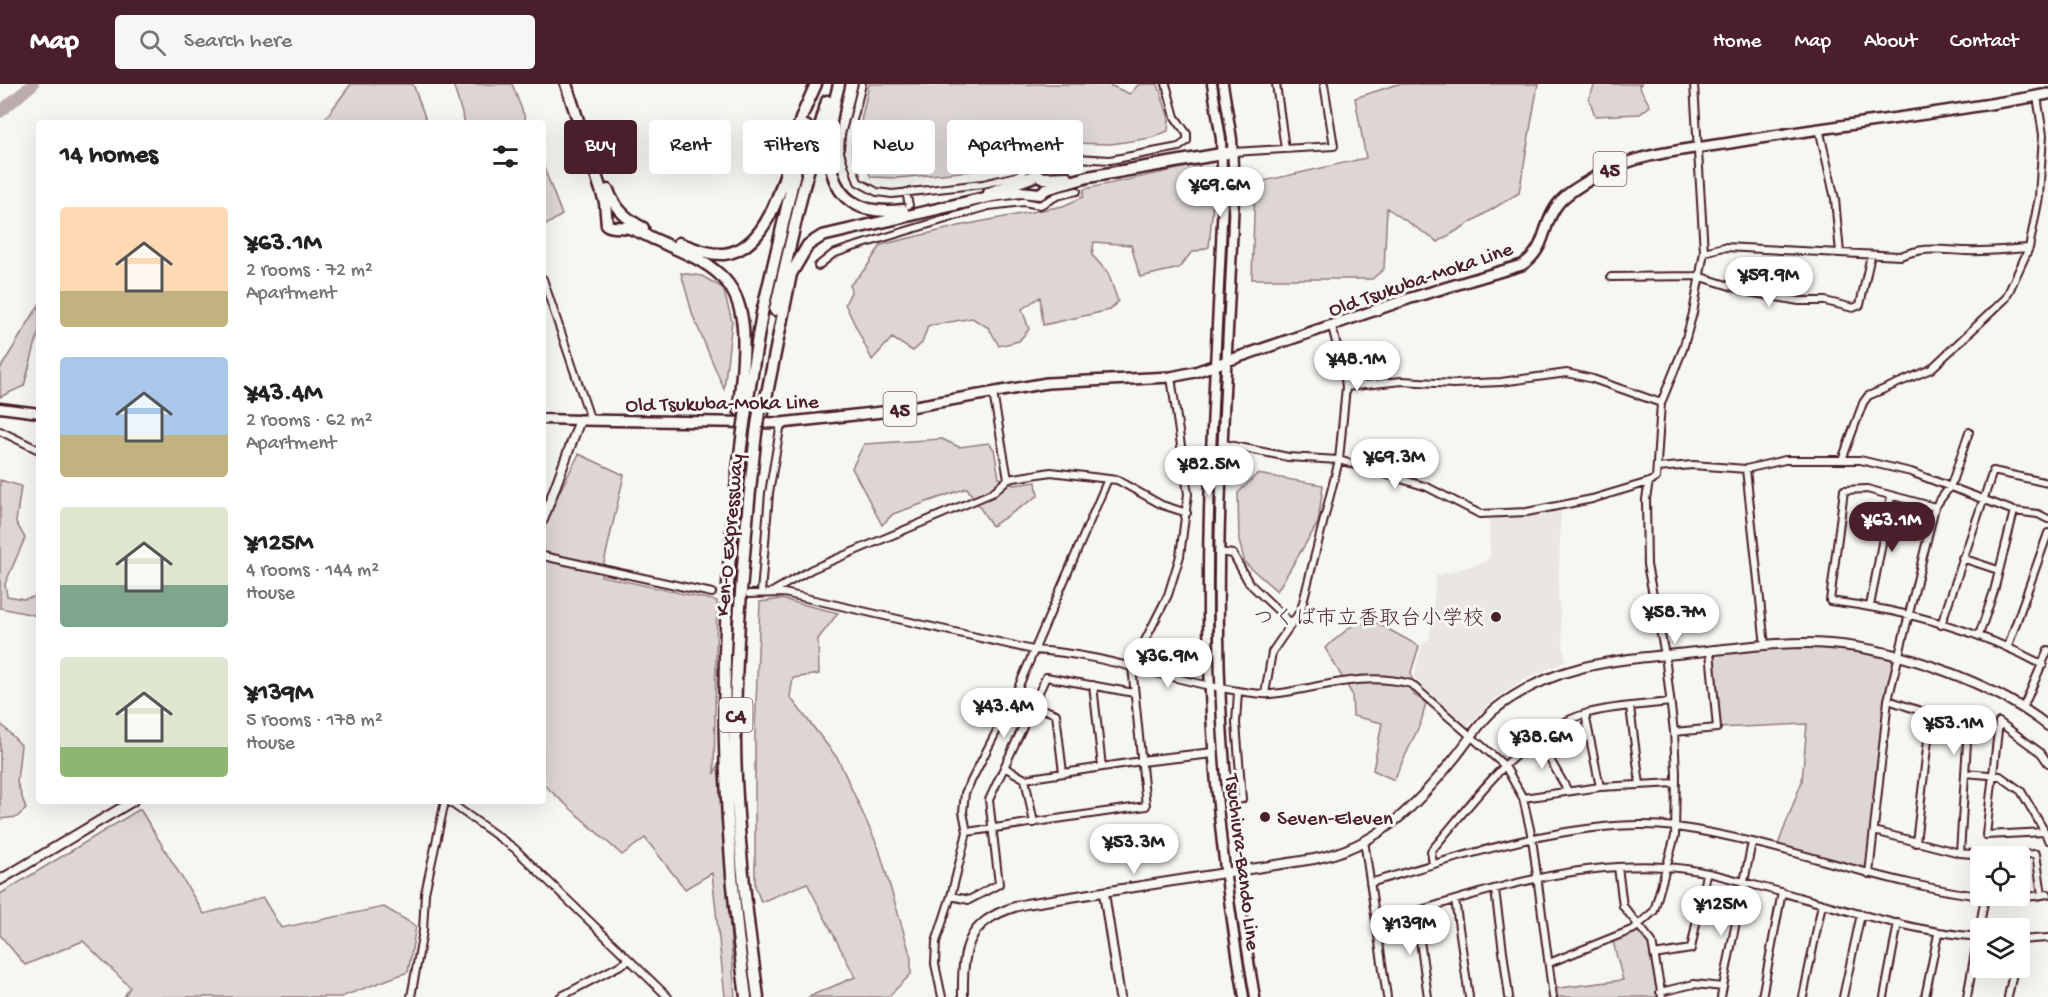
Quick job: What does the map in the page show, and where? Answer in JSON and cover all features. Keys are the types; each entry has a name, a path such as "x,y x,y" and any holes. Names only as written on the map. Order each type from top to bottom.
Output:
{"highway":[{"path":"566,84 579,120"},
{"path":"602,174 613,203 628,220 699,250 723,254 733,252 753,241 769,216 801,119 817,84"},
{"name":"Ken-O Expressway","path":"746,997 731,867 725,735 725,640 736,478 742,410 783,213 817,84"},
{"name":"Ken-O Expressway","path":"758,997 743,873 735,743 747,515 786,261 833,84"},
{"path":"839,84 831,113 828,155 837,185 850,201 860,207 880,212 901,210 992,193 1037,176 1051,179 1079,175 1088,177"},
{"path":"761,412 791,274 808,245 822,236 841,229 993,196 1020,192 1040,194 1046,189 1088,177 1227,152"},
{"path":"597,174 606,202 607,225 613,228 631,229 690,255 720,274 734,291 741,312 744,335 742,410"}],"main road":[{"name":"Tsuchiura-Bando Line","path":"1212,84 1234,195 1219,552 1220,690 1227,802 1235,872 1255,997"},
{"name":"Tsuchiura-Bando Line","path":"1223,84 1227,152 1223,198 1208,554 1209,688 1224,874 1244,997"},
{"name":"Old Tsukuba-Moka Line","path":"580,420 781,423 882,412 1047,383 1171,377 1216,365 1421,295 1522,265 1535,255 1557,205 1576,189 1627,162 1819,128 2048,94"},
{"path":"0,408 36,413"},
{"path":"546,419 580,420"}],"street":[{"path":"862,84 849,136 848,151 854,174 865,188 877,192 906,192 982,184 1017,176 1031,166 1077,158 1110,160 1179,147 1187,141 1187,134 1175,117 1166,84"},
{"path":"1276,84 1285,149"},
{"path":"1227,152 1334,146 1324,84"},
{"path":"1224,444 1288,457 1340,460 1427,487 1480,514 1527,512 1592,499 1656,478 1661,403 1683,349 1693,313 1704,252 1700,148 1694,84"},
{"path":"1842,460 1863,403 1868,396 1931,369 2006,298 2029,248 2039,197 2043,135 2037,96"},
{"path":"1819,128 1834,199 1840,253"},
{"path":"818,266 833,254 850,248 990,207 1023,202 1040,205 1057,196 1077,191"},
{"path":"906,192 909,205"},
{"path":"2039,197 2048,198"},
{"path":"912,220 914,230"},
{"path":"1704,252 1724,247 1900,256 1919,248 1931,247 1967,251 2029,248"},
{"path":"1611,277 1698,276 1749,292 1799,301 1825,301 1853,308 1860,305 1871,255"},
{"path":"546,288 591,421"},
{"path":"1265,694 1272,652 1301,610 1340,460 1346,387 1332,327"},
{"path":"1346,387 1402,381 1453,384 1501,382 1567,374 1593,379 1661,403"},
{"path":"967,832 1146,806 1132,666 1168,595 1180,556 1187,513 1188,494 1171,377"},
{"path":"993,393 1008,479"},
{"path":"546,512 580,420"},
{"path":"761,593 769,493 781,423"},
{"path":"0,431 36,449"},
{"path":"1869,874 1888,700 1935,507 1951,485 1969,432"},
{"path":"1657,468 1693,465 1746,469 1785,460 1842,460 1883,464 1951,485 2014,511 2048,519"},
{"path":"1746,469 1765,646"},
{"path":"1941,625 1962,558 1994,471 2048,483"},
{"path":"772,592 812,569 992,494 1008,479 1052,472 1117,480 1162,505 1187,513"},
{"path":"942,997 935,964 936,942 951,896 967,832 963,812 965,793 1015,695 1108,479"},
{"path":"1549,963 1639,925 1654,911 1677,827 1674,732 1665,655 1647,566 1646,499 1649,482"},
{"path":"1935,507 1867,489 1844,490 1830,601 1909,614 2008,646 2043,665"},
{"path":"1870,606 1891,496"},
{"path":"1978,635 2014,511"},
{"path":"2008,646 2048,533"},
{"path":"1219,552 1233,554 1250,583 1291,623"},
{"path":"546,557 712,593"},
{"path":"1962,558 1998,570"},
{"path":"749,594 772,592 1033,650 1069,652 1220,690 1265,694 1358,679 1396,680 1420,690 1505,766 1523,798 1532,838 1553,997"},
{"path":"963,997 963,955 973,933 989,916 1026,904 1325,857 1364,840 1392,824 1413,808 1492,712 1547,677 1587,665 1765,646 1830,644 1900,657 1981,685 2023,708 2048,726"},
{"path":"2023,708 2048,650"},
{"path":"1674,732 1717,728 1710,651"},
{"path":"951,896 969,900 999,884 989,800 1046,677 1134,693"},
{"path":"1093,685 1102,767"},
{"path":"1227,802 1242,799 1236,723 1238,692"},
{"path":"1888,700 1968,727 1960,853"},
{"path":"1433,864 1431,850 1505,766 1537,737 1561,723 1585,714 1670,702"},
{"path":"1034,706 1056,714 1063,773"},
{"path":"1630,707 1640,785"},
{"path":"1585,714 1600,787"},
{"path":"1916,843 1931,714"},
{"path":"2044,832 1986,835 1999,722 2041,753 2048,762"},
{"path":"1537,737 1568,791"},
{"path":"1004,767 1025,779 1141,761 1213,753"},
{"path":"1965,772 2000,776 2021,791 2048,840"},
{"path":"1025,779 1034,823"},
{"path":"1523,798 1600,787 1677,783"},
{"path":"0,880 129,804"},
{"path":"411,997 423,931 425,893 446,804"},
{"path":"451,804 514,848 668,997"},
{"path":"1370,883 1532,838 1604,828 1677,827 1752,842 1942,891 1970,895"},
{"path":"1874,831 1960,853 1995,856 2036,854 2045,895 2030,896"},
{"path":"1364,840 1387,997"},
{"path":"1721,997 1752,842"},
{"path":"1618,867 1623,906 1652,942 1661,994 1694,984 1723,987"},
{"path":"1376,924 1455,900 1537,879 1618,867 1666,867 1744,882 1938,934 1970,936"},
{"path":"1654,956 1691,949 1706,873"},
{"path":"1495,890 1509,997"},
{"path":"1104,892 1120,997"},
{"path":"1762,997 1782,892"},
{"path":"1455,900 1468,997"},
{"path":"1803,997 1822,904"},
{"path":"1416,912 1428,997"},
{"path":"1843,997 1861,914"},
{"path":"1884,997 1898,923"},
{"path":"1925,997 1938,934"},
{"path":"2030,939 2048,938"},
{"path":"560,997 630,960"},
{"path":"1967,997 1971,978"},
{"path":"2008,997 2012,978"}],"shaded area":[{"path":"351,84 413,84 426,120 324,120"},
{"path":"453,84 512,84 526,120 464,120"},
{"path":"869,84 1107,84 1130,94 1139,84 1158,84 1169,119 1168,131 1151,138 1111,144 1083,143 1083,120 947,120 947,173 898,178 871,177 870,174 935,174 935,120 861,120"},
{"path":"1398,84 1538,84 1519,193 1438,242 1387,208 1384,269 1372,279 1252,279 1255,183 1366,158 1355,98"},
{"path":"1595,84 1641,84 1639,86 1650,106 1640,114 1595,116 1589,98"},
{"path":"1197,165 1215,182 1209,247 1191,253 1179,268 1140,277 1131,245 1094,242 1092,255 1108,273 1118,301 1110,310 1043,325 1040,297 1022,309 1029,329 1019,341 999,346 989,328 972,318 928,326 922,343 913,351 892,338 872,360 845,304 851,292 850,285 866,268 881,245 963,225 1063,206 1083,197 1084,189"},
{"path":"546,173 562,215 546,225"},
{"path":"681,273 702,276 723,288 732,321 724,389 693,316"},
{"path":"36,310 36,342 24,386 0,397 0,369"},
{"path":"942,439 959,447 989,443 994,449 999,478 1014,485 1036,482 1038,496 992,526 967,488 893,514 882,525 852,468 864,444"},
{"path":"579,454 624,475 601,576 717,601 714,774 718,764 735,997 725,997 712,873 685,889 645,838 622,855 546,787 546,518"},
{"path":"1257,474 1323,485 1318,523 1277,591 1245,563 1239,541 1238,493"},
{"path":"0,480 21,486 16,522 25,538 5,584 7,596 24,599 36,597 36,615 0,608"},
{"name":"つくば市立香取台小学校","path":"1561,510 1558,595 1565,661 1522,681 1496,698 1467,727 1414,678 1422,644 1430,638 1436,576 1485,562 1490,555 1489,517 1515,517"},
{"path":"781,599 838,613 818,639 819,674 793,678 790,697 838,759 879,849 911,957 911,974 888,997 808,997 855,977 807,883 761,902 755,886 755,729 760,602"},
{"path":"1377,623 1419,646 1411,672 1414,695 1426,703 1421,722 1394,780 1373,770 1382,723 1353,716 1352,694 1325,648 1354,624"},
{"path":"1830,644 1900,657 1888,700 1869,874 1776,850 1802,781 1807,724 1717,728 1710,651"},
{"path":"0,723 21,745 17,782 26,809 17,817 0,819"},
{"path":"140,809 204,914 263,898 281,928 384,907 416,926 408,972 341,997 124,997 130,987 83,941 25,965 0,935 0,894"},
{"path":"1639,925 1652,942 1662,997 1553,997 1552,989 1623,980 1612,938"}],"waterway":[{"path":"0,112 33,84"}],"tunnel":[{"path":"712,593 742,594"}],"place":[{"name":"つくば市立香取台小学校","path":"1496,617"},
{"name":"Seven-Eleven","path":"1265,817"}]}
